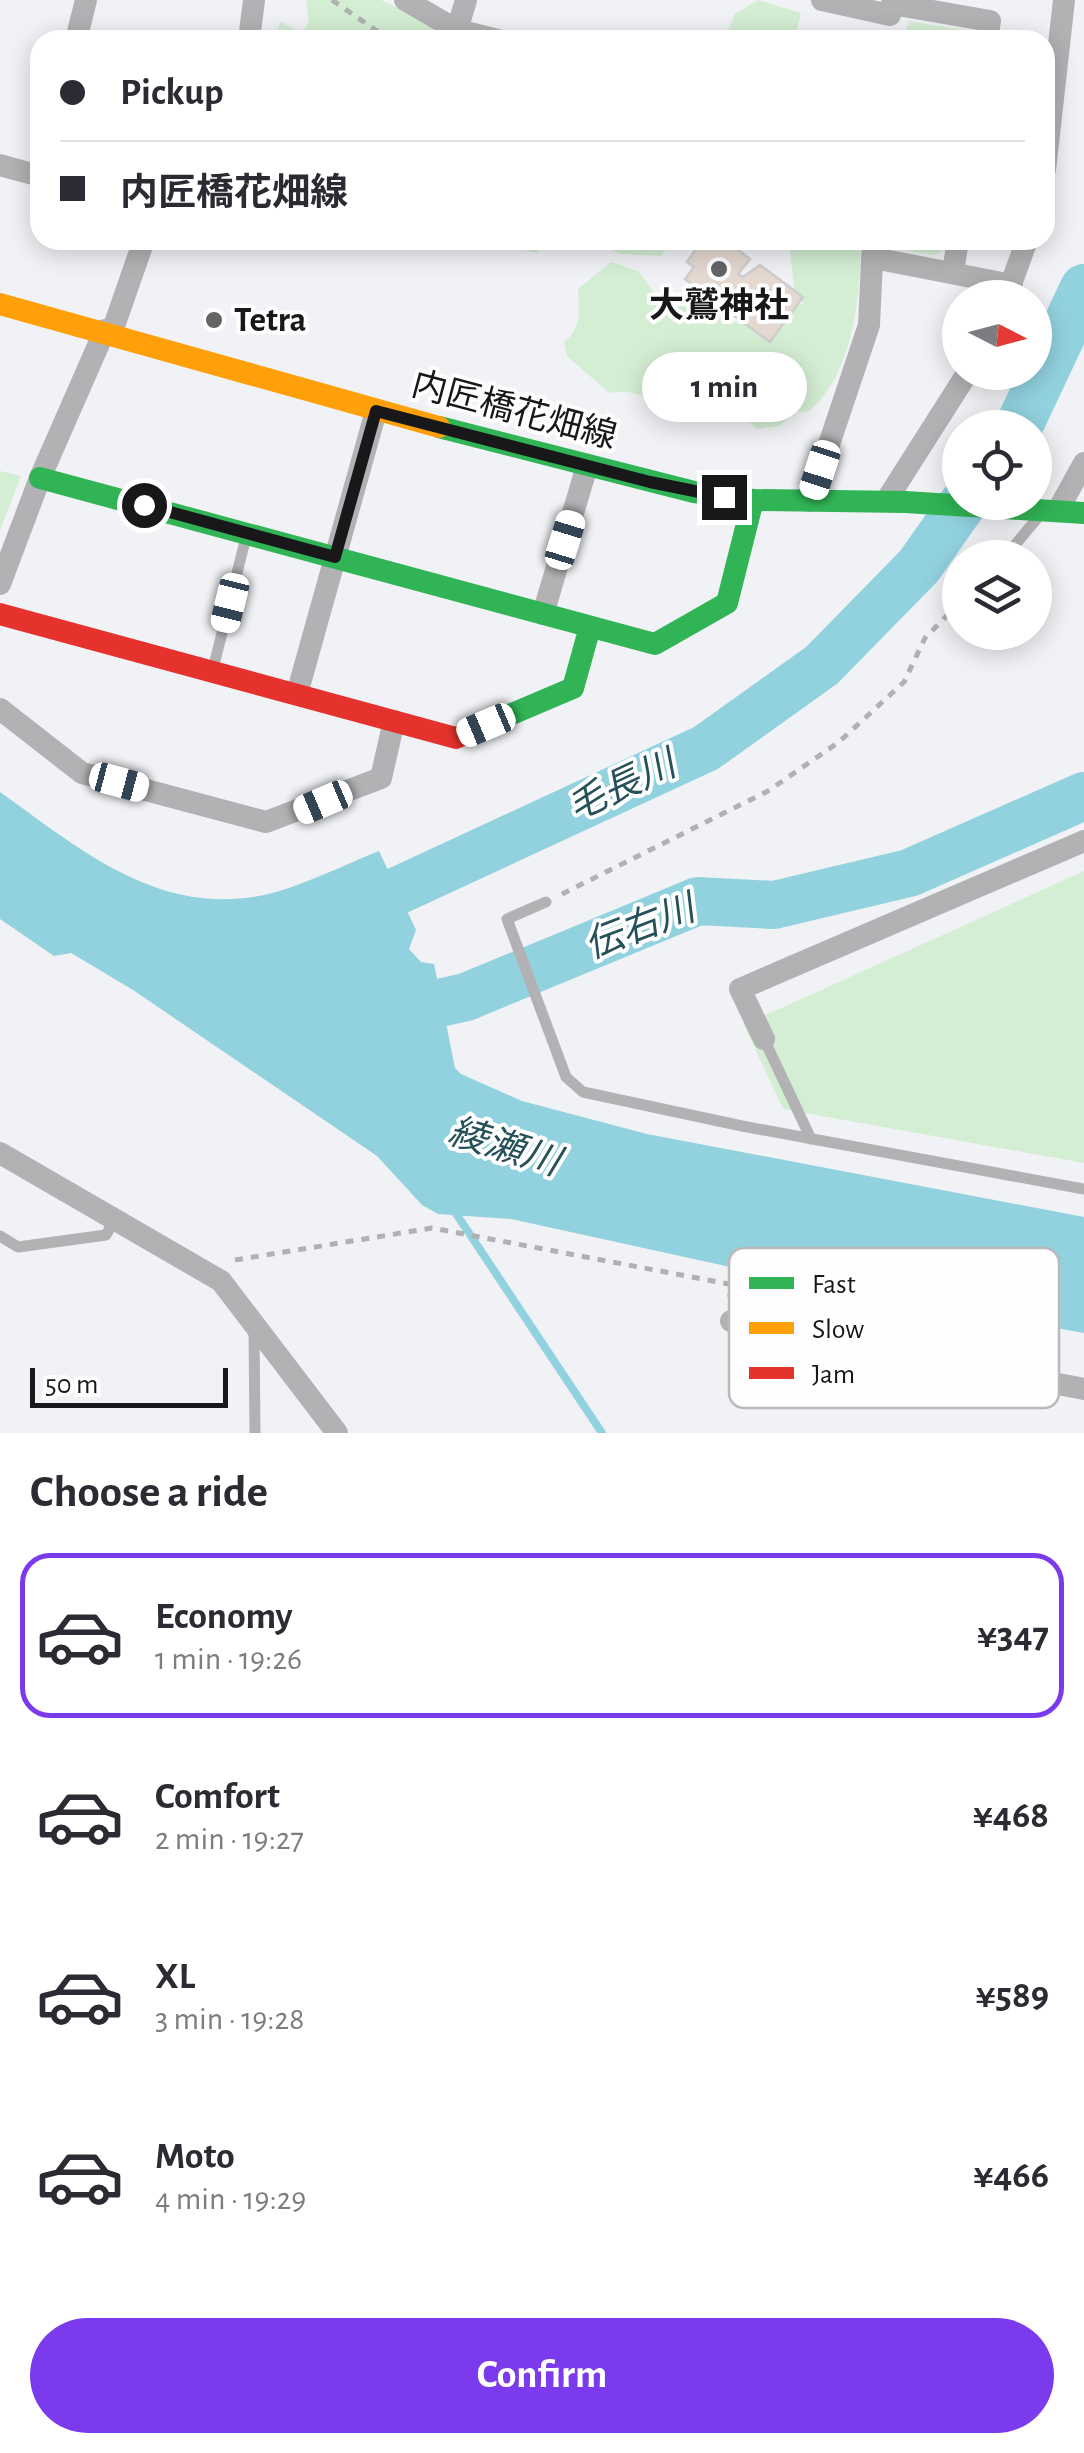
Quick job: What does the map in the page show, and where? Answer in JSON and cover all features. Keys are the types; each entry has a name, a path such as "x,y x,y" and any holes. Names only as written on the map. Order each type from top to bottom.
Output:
{"street":[{"path":"78,30 86,0"},
{"path":"251,30 254,0"},
{"path":"405,0 457,30 466,0"},
{"path":"822,0 891,6 990,22 989,30"},
{"path":"1055,81 1064,0"},
{"path":"0,165 30,173"},
{"path":"0,584 40,478 108,331 140,250"},
{"path":"810,501 869,325 873,250"},
{"path":"876,250 977,280"},
{"path":"953,272 956,250"},
{"path":"1013,280 1023,250"},
{"name":"内匠橋花畑線","path":"0,304 108,331 376,411 694,492 753,500 942,504"},
{"path":"895,502 958,390"},
{"path":"298,694 376,411"},
{"path":"1052,500 1084,463"},
{"path":"543,614 586,466"},
{"path":"40,478 655,644 726,602 753,500"},
{"name":"内匠橋花畑線","path":"1052,510 1084,513"},
{"path":"0,614 456,738 573,688 590,628"},
{"path":"0,709 82,773 266,822 381,778 394,721"},
{"path":"764,1039 740,989 1084,840"},
{"path":"0,1153 221,1281 337,1433"},
{"path":"1059,1383 1084,1388"}],"lane":[{"path":"1019,540 1035,520"},
{"path":"212,673 247,533"},
{"path":"546,902 506,920 566,1077 583,1092 1084,1189"},
{"path":"764,1039 811,1139"},
{"path":"0,1236 18,1247 106,1235 114,1221"},
{"path":"254,1322 255,1433"}],"path":[{"path":"332,0 376,30"},
{"path":"546,902 768,791 839,742 904,682 924,638 942,620"},
{"path":"193,1267 432,1228 729,1284"}],"green space":[{"path":"306,0 381,0 445,30 303,30 309,23"},
{"path":"758,0 801,13 797,30 728,30 735,14"},
{"path":"280,21 295,30 278,30"},
{"path":"909,21 963,30 906,30"},
{"path":"612,250 666,250 661,256"},
{"path":"790,250 861,250 856,309 836,377 808,412 798,411 779,426 757,429 744,417 704,419 640,395 609,393 567,356 564,342 577,325 578,289 611,262 638,271 665,307 697,306 730,321 751,323 804,303 795,297"},
{"path":"903,250 942,250 935,255"},
{"path":"0,471 21,476 0,530"},
{"path":"1084,871 1084,1163 783,1109 744,1025"}],"water":[{"name":"綾瀬川","path":"0,792 122,873 189,896 226,899 264,895 379,851 416,930 409,949 421,962 434,964 455,1068 461,1074 522,1101 647,1134 1084,1217 1084,1333 1059,1329 1059,1248 729,1248 729,1267 511,1219 438,1214 422,1205 377,1156 133,990 71,953 54,956 0,919"}],"building":[{"path":"695,250 738,250 750,259 738,274 743,277 760,265 803,297 770,342 728,311 732,294 727,291 718,303 685,279 694,267 687,262"}],"waterway":[{"name":"毛長川","path":"1026,410 1084,288"},
{"name":"毛長川","path":"338,910 397,891 706,748 822,665 919,566 951,520"},
{"name":"伝右川","path":"381,1016 466,997 698,901 774,905 909,873 1084,796"},
{"path":"455,1212 602,1433"}],"traffic: fast":[{"path":"439,427 694,492 753,500 905,502 1084,513"},
{"path":"40,478 655,644 727,603 753,500"},
{"path":"493,722 573,688 590,627"}],"traffic: slow":[{"path":"0,304 439,427"}],"traffic: jam":[{"path":"0,614 456,738 493,722"}],"place":[{"name":"大鷲神社","path":"719,269"},
{"name":"Tetra","path":"214,320"}],"route":[{"path":"144,505 335,557 376,411 650,482 724,497"}]}
